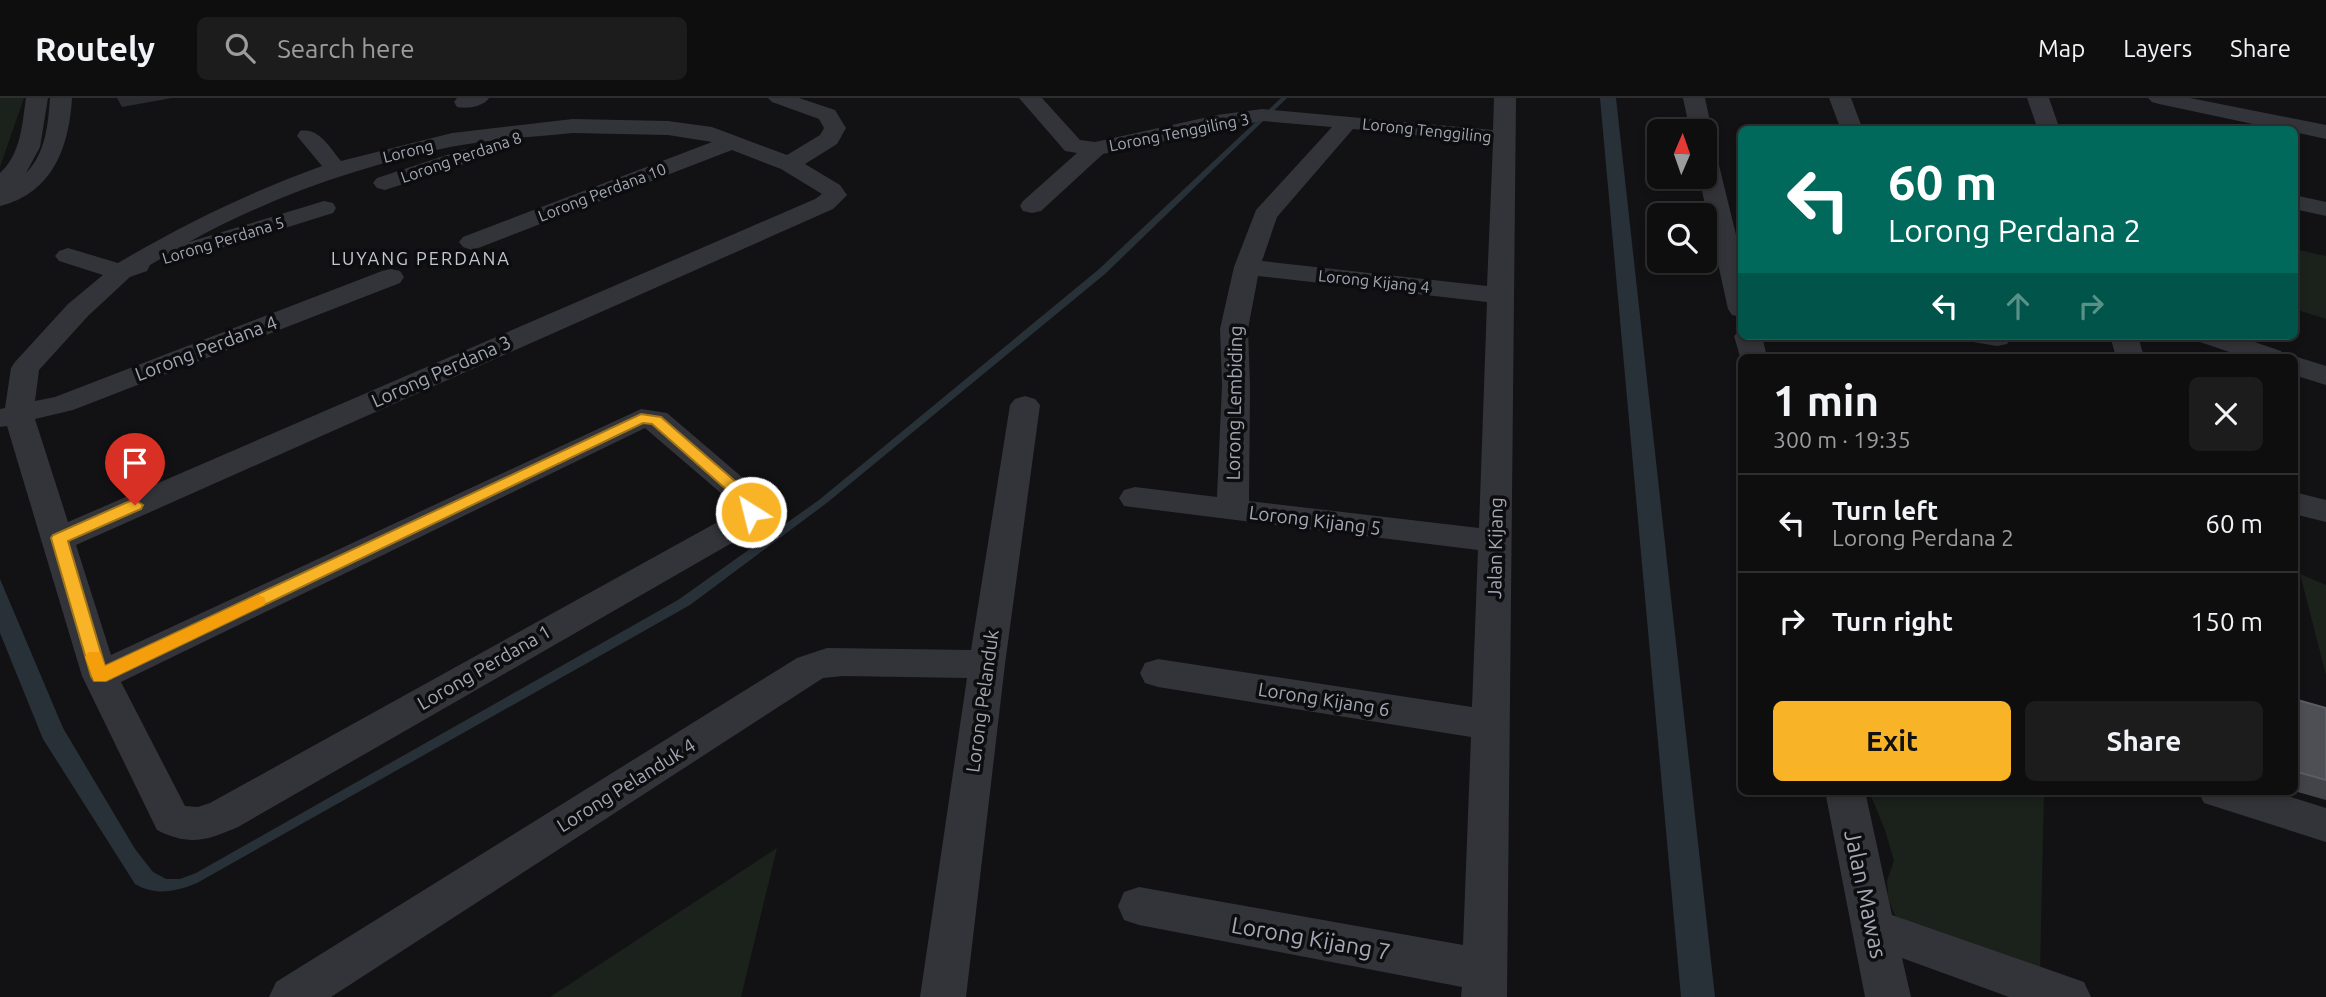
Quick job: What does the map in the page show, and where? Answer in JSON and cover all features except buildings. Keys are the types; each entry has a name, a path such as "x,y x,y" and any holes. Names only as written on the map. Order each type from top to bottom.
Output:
{"street":[{"path":"0,184 11,177 26,159 37,98"},
{"path":"0,199 18,191 43,172 56,141 61,98"},
{"path":"779,98 827,115 835,128 829,139 789,164"},
{"path":"1030,98 1073,146 1095,149"},
{"name":"Jalan Kijang","path":"1484,983 1505,98"},
{"path":"1695,98 1699,119"},
{"path":"1840,98 1850,126"},
{"path":"2038,98 2048,126"},
{"path":"2159,98 2297,126"},
{"path":"610,126 626,107"},
{"name":"Lorong Tenggiling 3","path":"1032,206 1095,149 1217,122 1262,115 1349,122"},
{"name":"Lorong Tenggiling","path":"1349,122 1504,138"},
{"name":"Lorong Lembiding","path":"1233,510 1236,386 1234,329 1247,267 1265,215 1349,122"},
{"path":"2298,126 2326,132"},
{"name":"Lorong","path":"12,376 78,310 121,272 220,216 268,194 336,169 410,149 535,128 668,128 712,134 789,164 832,190 835,195 824,204"},
{"name":"Lorong Perdana 8","path":"385,183 525,136 535,128"},
{"path":"308,136 336,169"},
{"name":"Lorong Perdana 10","path":"472,242 732,142"},
{"path":"1717,178 1730,208 1738,281"},
{"path":"2298,203 2326,209"},
{"name":"Lorong Perdana 3","path":"59,538 824,204"},
{"name":"Lorong Perdana 5","path":"121,272 324,208"},
{"path":"68,256 121,272"},
{"name":"Lorong Kijang 4","path":"1247,267 1502,296"},
{"name":"Lorong Perdana 4","path":"9,417 63,404 391,277"},
{"path":"2222,340 2262,354"},
{"path":"2298,366 2326,376"},
{"path":"12,376 9,417 59,538 100,676"},
{"name":"Lorong Pelanduk","path":"943,997 987,664 1025,405"},
{"name":"Lorong Perdana 1","path":"641,418 656,420 753,504 744,521 225,815 204,824 186,825 171,818 100,676 641,418"},
{"name":"Lorong Kijang 5","path":"1135,498 1495,541"},
{"path":"2298,503 2326,511"},
{"name":"Lorong Pelanduk 4","path":"292,997 810,668 827,662 987,664"},
{"name":"Lorong Kijang 6","path":"1158,673 1490,725"},
{"name":"Jalan Mawas","path":"1846,795 1888,997"},
{"path":"2231,795 2326,825"},
{"name":"Lorong Kijang 7","path":"1139,906 1484,983"},
{"path":"1874,928 2068,997"}],"shaded area":[{"path":"0,98 24,98 0,167"},
{"path":"1281,98 1287,98 1105,274 828,502 690,605 197,883 166,891 150,890 135,884 43,739 0,633 0,579 63,728 135,849 153,872 166,879 180,879 196,873 678,600 819,500 1098,270"},
{"path":"2298,250 2326,256 2326,319 2298,310"},
{"path":"2300,574 2326,585 2326,675"},
{"path":"1871,795 2044,795 2040,972 1896,918 1888,898 1887,881 1894,861"},
{"path":"777,848 741,997 550,997"}],"waterway":[{"path":"1608,98 1698,997"}],"slow traffic":[{"path":"94,657 100,676 258,601"}],"district":[{"name":"LUYANG PERDANA","path":"421,258"}],"route":[{"path":"135,505 59,538 100,676 641,418 656,420 753,504 751,512"}]}
